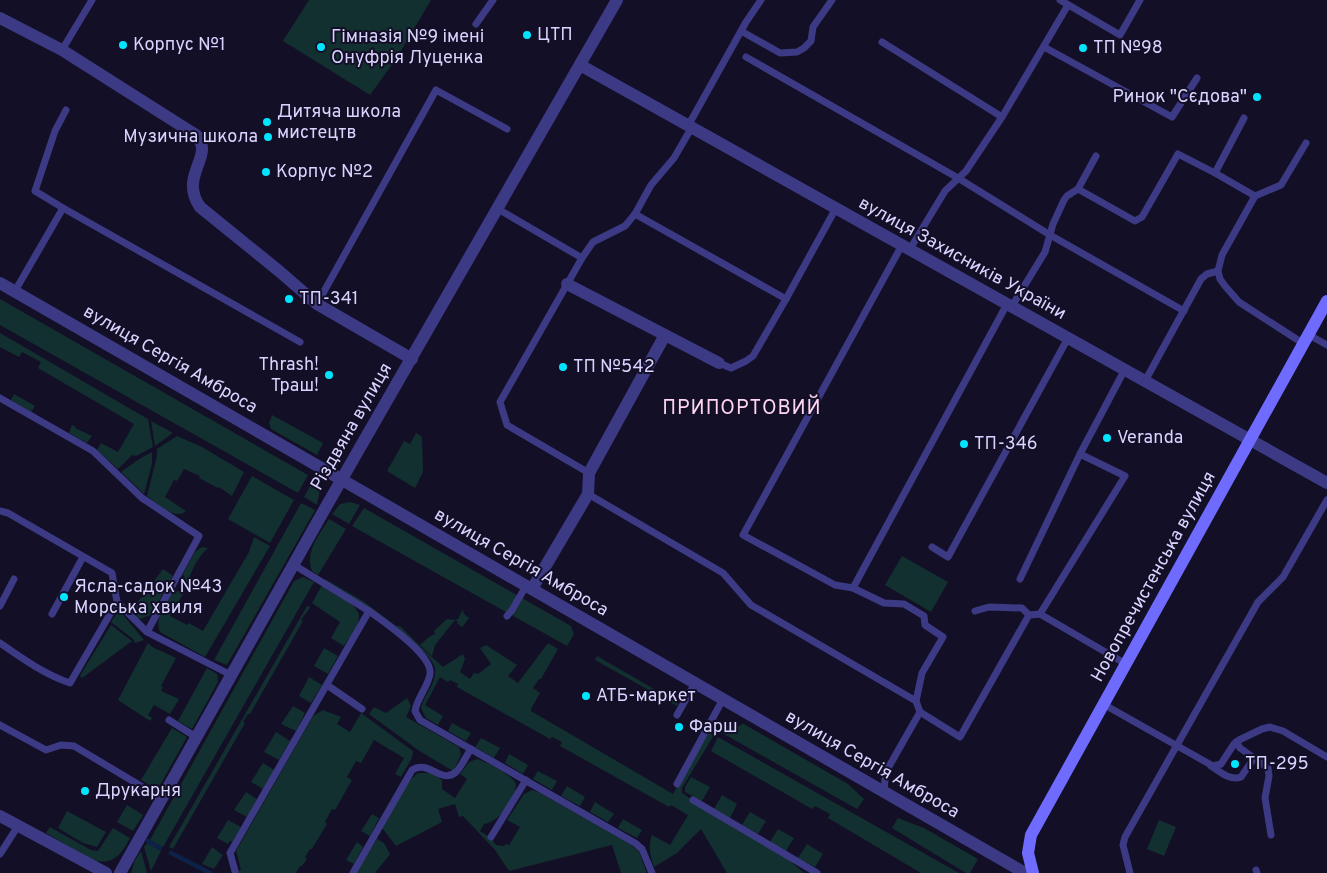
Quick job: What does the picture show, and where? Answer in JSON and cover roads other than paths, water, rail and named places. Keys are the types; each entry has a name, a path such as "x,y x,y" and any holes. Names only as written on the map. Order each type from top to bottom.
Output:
{"street":[{"name":"Різдвяна вулиця","path":"120,873 342,480 617,0"},
{"path":"0,18 62,50 196,135 201,143 202,153 192,185 192,194 200,207 317,304 412,359"},
{"name":"вулиця Захисників України","path":"580,65 1327,483"},
{"name":"вулиця Сергія Амброса","path":"0,283 1025,873"},
{"path":"567,284 719,363"},
{"name":"Новопречистенська вулиця","path":"1033,873 1028,852 1031,835 1327,301"},
{"path":"529,587 588,494 589,473 664,335"},
{"path":"0,816 106,873"}],"lane":[{"path":"62,50 92,0"},
{"path":"476,24 493,0"},
{"path":"589,473 507,425 501,399 593,242 625,226 635,214 650,187 675,156 740,31 761,0"},
{"path":"740,31 780,53 797,52 811,41 813,27 832,0"},
{"path":"1060,0 1120,34 1140,0"},
{"path":"1030,615 960,736 920,712 916,701 922,674 943,638 925,625 924,616 904,604 884,603 853,588 835,585 743,535 906,247 946,191 966,171 1002,117 1068,5"},
{"path":"882,42 1002,117"},
{"path":"1044,47 1172,117 1197,78"},
{"path":"746,57 958,178 1050,236 1184,310"},
{"path":"317,304 436,90 507,129"},
{"path":"66,110 56,131 35,191 300,342"},
{"path":"1215,173 1244,118"},
{"path":"1306,143 1281,185 1255,196 1222,255 1218,271 1220,279 1239,302 1306,339 1327,345"},
{"path":"1078,189 1135,221 1142,217 1178,154 1255,196"},
{"path":"853,588 1009,305 1044,252 1053,224 1064,200 1078,189 1096,156"},
{"path":"15,291 63,208"},
{"path":"719,363 731,368 754,356 836,208"},
{"path":"498,209 582,258"},
{"path":"635,214 786,299"},
{"path":"1145,381 1204,276 1210,272 1218,271"},
{"path":"932,547 948,557 1068,338"},
{"path":"1020,579 1080,454 1124,369"},
{"path":"0,398 92,451 142,498 200,536 147,632"},
{"path":"1040,614 1124,476 1080,454"},
{"path":"588,494 724,573 751,605 916,701"},
{"path":"1130,873 1123,845 1124,838 1258,602 1283,577 1327,500"},
{"path":"0,511 112,573 117,602 147,632 231,675"},
{"path":"52,614 84,557"},
{"path":"294,565 369,611 409,642 428,664 429,678 415,711 418,717 635,842 642,849 652,873"},
{"path":"0,606 14,579"},
{"path":"507,616 529,587"},
{"path":"0,643 50,676 70,683 117,602"},
{"path":"976,611 990,607 1022,608 1030,615 1040,614 1126,664"},
{"path":"235,871 230,853 369,611"},
{"path":"677,715 695,683"},
{"path":"326,685 362,709"},
{"path":"677,784 723,699"},
{"path":"1103,704 1229,777 1241,777 1254,758"},
{"path":"884,792 884,779 887,770 920,712"},
{"path":"169,720 196,738"},
{"path":"0,725 46,750 61,745 74,746 161,798"},
{"path":"1208,765 1221,764 1236,742 1262,729 1275,728 1327,757"},
{"path":"1236,742 1240,748 1268,768 1270,772 1265,798 1271,835"},
{"path":"353,873 412,770 424,766 443,776 452,775 458,770 471,749"},
{"path":"491,837 526,780"},
{"path":"692,800 817,873"},
{"path":"0,854 18,826"}],"waterway":[{"path":"148,841 160,848"},
{"path":"171,853 210,873"}],"place":[{"name":"ЦТП","path":"527,35"},
{"name":"Корпус №1","path":"123,45"},
{"name":"Гімназія №9 імені Онуфрія Луценка","path":"321,47"},
{"name":"ТП №98","path":"1083,48"},
{"name":"Ринок \"Сєдова\"","path":"1257,97"},
{"name":"Дитяча школа мистецтв","path":"267,122"},
{"name":"Музична школа","path":"268,137"},
{"name":"Корпус №2","path":"266,172"},
{"name":"ТП-341","path":"289,299"},
{"name":"ТП №542","path":"563,367"},
{"name":"Thrash! Траш!","path":"329,375"},
{"name":"Veranda","path":"1107,438"},
{"name":"ТП-346","path":"964,444"},
{"name":"Ясла-садок №43 Морська хвиля","path":"64,597"},
{"name":"АТБ-маркет","path":"586,696"},
{"name":"Фарш","path":"679,727"},
{"name":"ТП-295","path":"1235,764"},
{"name":"Друкарня","path":"85,791"}],"district":[{"name":"ПРИПОРТОВИЙ","path":"742,409"}]}
